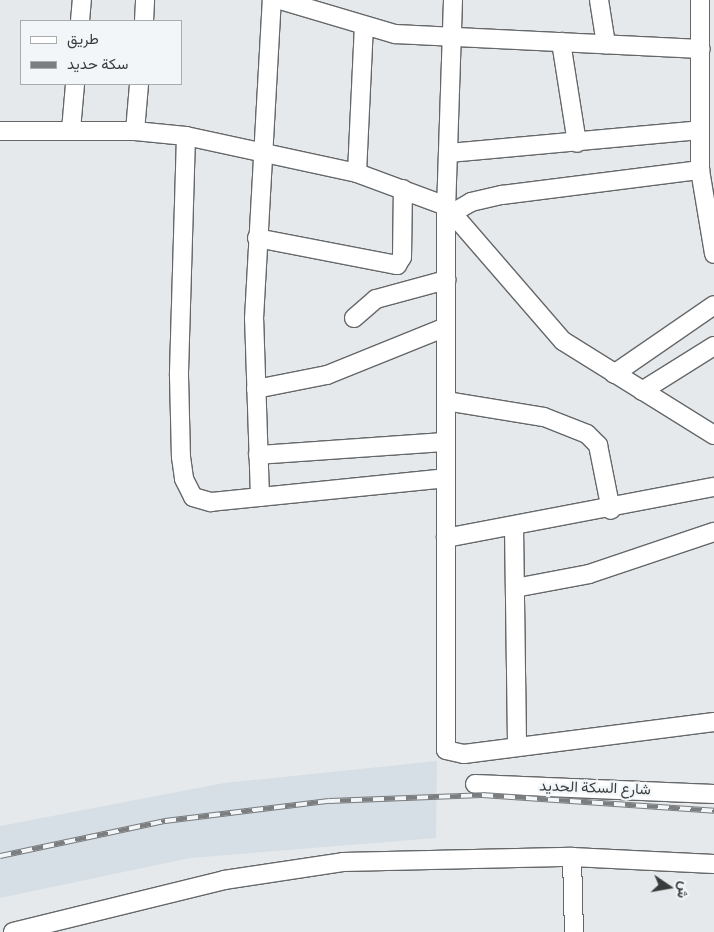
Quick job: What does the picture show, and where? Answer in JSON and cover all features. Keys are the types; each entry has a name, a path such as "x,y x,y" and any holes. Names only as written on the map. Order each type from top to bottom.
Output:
{"street":[{"path":"80,20 82,0"},
{"path":"144,20 146,0"},
{"path":"260,497 256,389 257,238 264,151 272,0"},
{"path":"280,0 364,28 395,34 701,49"},
{"path":"452,0 453,36 449,154 450,209 446,280 446,750 455,754 714,722"},
{"path":"599,0 606,44"},
{"path":"700,0 701,49 707,80 700,130 700,170 714,254"},
{"path":"357,174 364,28"},
{"path":"562,42 577,143"},
{"path":"71,130 75,85"},
{"path":"135,131 138,85"},
{"path":"449,154 700,130"},
{"path":"0,131 135,131 186,136 264,151 357,174 403,189 450,209 551,330 614,374 714,435"},
{"path":"186,136 179,282 184,479 193,497 201,501 260,497 446,478"},
{"path":"450,209 493,197 700,170"},
{"path":"257,238 397,265 402,258 403,189"},
{"path":"354,318 376,299 446,280"},
{"path":"614,374 714,305"},
{"path":"256,389 327,375 446,327"},
{"path":"642,391 714,346"},
{"path":"446,401 511,409 587,434 598,444 611,510"},
{"path":"258,455 446,442"},
{"path":"446,538 611,510 714,487"},
{"path":"514,526 517,747"},
{"path":"515,588 589,574 714,532"},
{"name":"شارع السكة الحديد","path":"475,784 714,794"},
{"path":"13,932 224,880 303,867 407,858 572,857 714,864"},
{"path":"572,857 574,932"}],"shaded area":[{"path":"437,761 436,838 190,858 0,898 0,826 224,783"}],"railway":[{"path":"0,856 165,821 329,801 482,795 714,811"}]}
